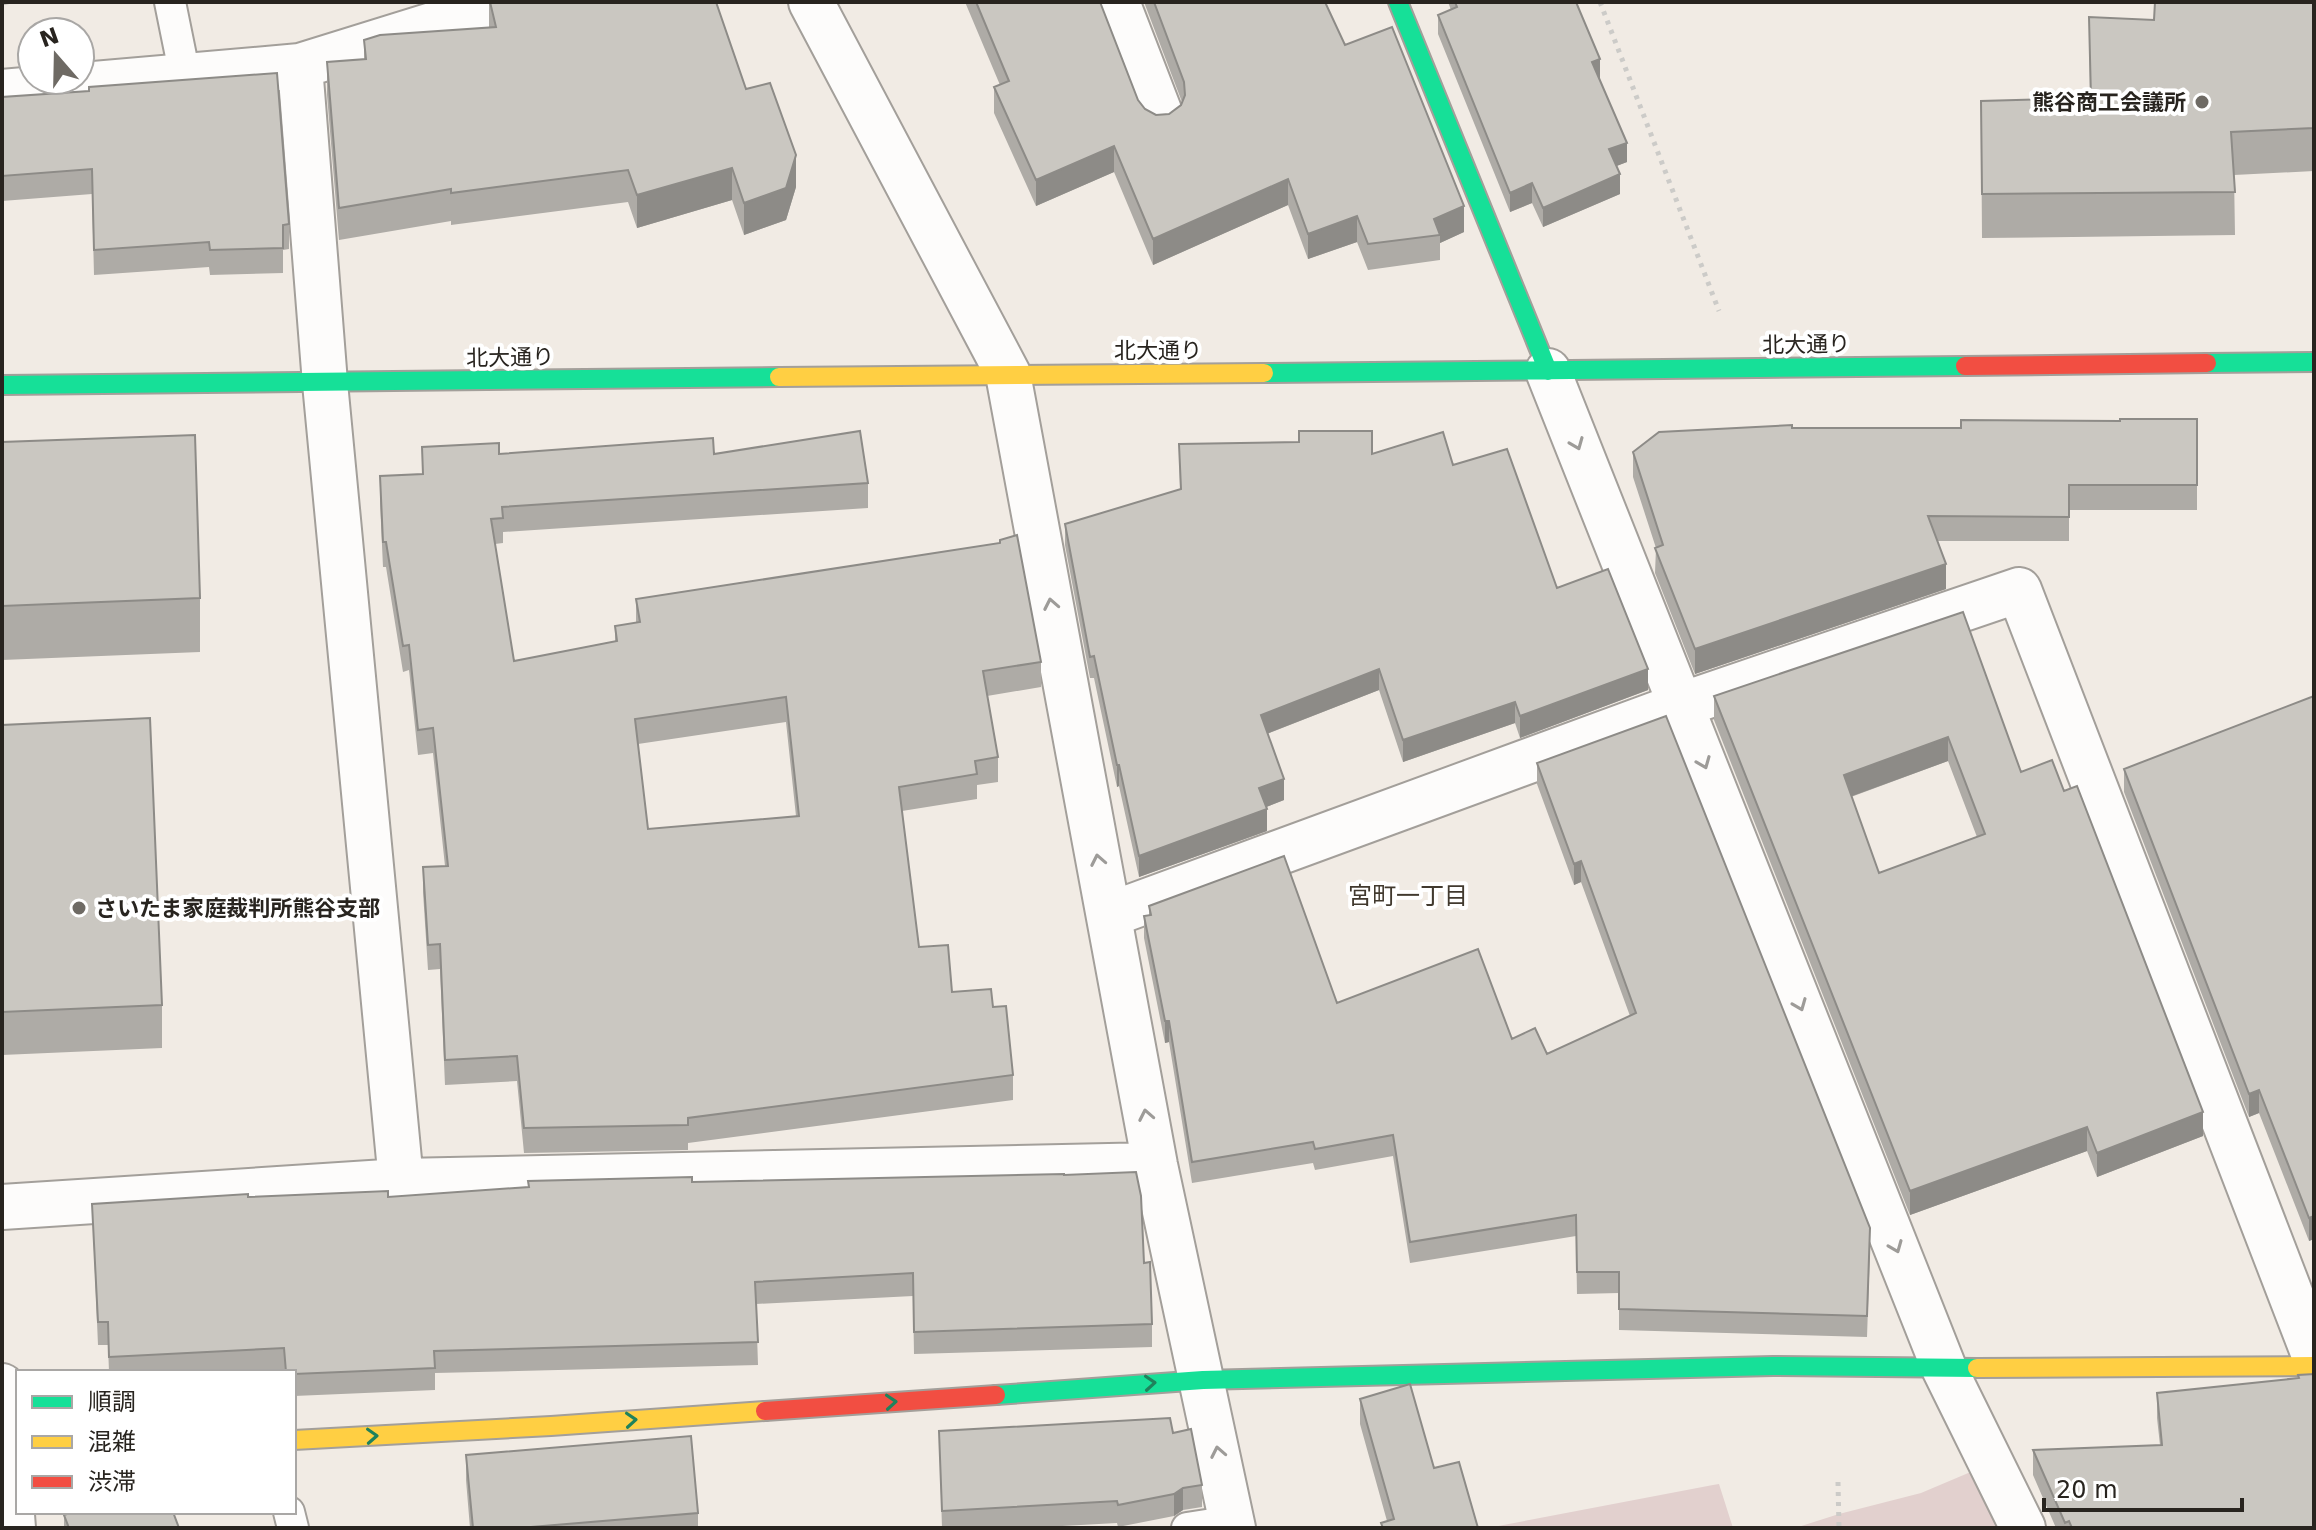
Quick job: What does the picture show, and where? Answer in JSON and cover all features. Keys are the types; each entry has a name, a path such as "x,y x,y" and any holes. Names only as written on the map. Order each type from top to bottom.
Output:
{"street":[{"path":"2,92 300,66 506,2"},
{"path":"811,2 1008,374 1155,1165 1232,1524"},
{"path":"1117,2 1161,116"},
{"path":"1398,2 1944,1368 2023,1528"},
{"path":"300,66 325,383 401,1181"},
{"name":"北大通り","path":"2,385 2314,362"},
{"path":"1109,915 1681,705 2019,590 2314,1355"},
{"path":"2,1207 401,1181 1155,1165"},
{"path":"296,1440 567,1425 1203,1380 1773,1366 2314,1366"},
{"path":"2,1386 13,1528"}],"lane":[{"path":"170,2 185,76"},
{"path":"1187,1528 1232,1524"}],"path":[{"path":"1600,2 1741,369"},
{"path":"1838,1482 1839,1528"}],"shaded area":[{"path":"1973,1471 2000,1528 1795,1528 1921,1493"},
{"path":"1719,1484 1733,1528 1493,1527 1713,1485"}],"building":[{"path":"490,2 716,2 746,89 770,83 796,155 786,188 744,203 732,168 637,195 628,170 451,193 451,189 339,208 327,62 366,59 364,40 380,35 496,27"},
{"path":"976,2 1100,2 1138,100 1145,109 1156,115 1169,114 1181,105 1185,95 1184,82 1154,2 1325,2 1345,45 1392,27 1464,206 1434,219 1440,235 1368,244 1357,216 1308,234 1288,179 1153,239 1114,146 1036,180 994,87 1009,81"},
{"path":"1455,2 1576,2 1600,59 1592,62 1627,143 1609,149 1620,174 1543,208 1532,183 1510,193 1438,15 1457,7"},
{"name":"熊谷商工会議所","path":"2155,2 2314,2 2314,128 2231,132 2235,192 1982,194 1981,101 2091,98 2089,17 2154,20"},
{"path":"277,73 289,224 283,225 283,248 210,250 209,242 94,250 92,169 2,176 2,97 96,96 96,86"},
{"path":"2197,419 2197,485 2069,485 2069,517 1928,516 1946,564 1695,649 1655,548 1663,545 1633,452 1659,432 1792,425 1792,428 1961,428 1961,420"},
{"path":"860,431 868,483 502,507 503,518 491,519 514,661 617,641 615,626 640,622 636,599 1000,543 1000,540 1017,535 1041,662 983,671 998,757 975,761 977,774 899,787 919,947 948,945 952,992 991,989 993,1007 1006,1006 1013,1075 688,1118 688,1125 524,1128 517,1056 445,1060 440,944 428,945 423,867 448,866 433,728 418,730 409,645 403,646 386,542 383,542 380,476 423,474 422,447 499,443 499,454 713,438 714,454","holes":["786,697 799,816 648,829 635,719"]},
{"path":"1299,431 1372,431 1372,454 1443,432 1453,465 1507,449 1557,588 1608,569 1648,669 1520,716 1515,702 1403,740 1379,669 1261,715 1284,779 1259,788 1267,809 1139,856 1094,656 1090,657 1065,524 1181,489 1179,444 1299,442"},
{"path":"195,435 200,598 2,606 2,442"},
{"path":"1963,612 2021,772 2052,760 2064,791 2077,786 2203,1112 2097,1153 2087,1127 1910,1191 1714,696","holes":["1948,737 1985,834 1879,873 1844,775"]},
{"path":"2314,696 2314,1216 2309,1218 2259,1090 2249,1094 2124,769"},
{"path":"1666,716 1870,1228 1867,1316 1619,1309 1619,1272 1577,1272 1576,1215 1410,1242 1393,1135 1315,1149 1313,1142 1192,1162 1169,1021 1165,1021 1144,916 1151,915 1149,906 1284,856 1337,1003 1478,949 1512,1039 1535,1028 1547,1054 1636,1013 1581,861 1574,864 1537,763"},
{"name":"さいたま家庭裁判所熊谷支部","path":"150,718 162,1005 2,1012 2,725"},
{"path":"1136,1172 1141,1196 1144,1263 1150,1262 1152,1324 914,1332 913,1273 755,1282 758,1342 434,1351 435,1368 296,1374 296,1370 286,1370 284,1348 109,1357 108,1322 98,1322 92,1204 248,1194 248,1197 388,1191 388,1197 529,1187 528,1181 692,1177 692,1182"},
{"path":"2314,1374 2314,1528 2072,1528 2069,1521 2065,1523 2033,1450 2162,1445 2157,1393"},
{"path":"1410,1384 1434,1468 1459,1462 1478,1528 1383,1528 1381,1523 1394,1519 1360,1399"},
{"path":"1170,1418 1173,1433 1191,1429 1202,1485 1118,1505 1117,1501 942,1511 939,1431"},
{"path":"691,1436 698,1513 519,1528 473,1528 466,1455"},
{"path":"174,1514 179,1528 69,1528 64,1515"}],"traffic: fast":[{"path":"1398,2 1548,371"},
{"path":"2207,363 2314,362"},
{"path":"1264,373 1965,366"},
{"path":"2,385 779,377"},
{"path":"996,1395 1203,1380 1773,1366 1977,1368"}],"traffic: slow":[{"path":"779,377 1264,373"},
{"path":"1977,1368 2314,1366"},
{"path":"296,1440 765,1411"}],"traffic: jam":[{"path":"1965,366 2207,363"},
{"path":"765,1411 996,1395"}],"place":[{"name":"熊谷商工会議所","path":"2202,102"},
{"name":"さいたま家庭裁判所熊谷支部","path":"79,908"}],"district":[{"name":"宮町一丁目","path":"1408,896"}]}
